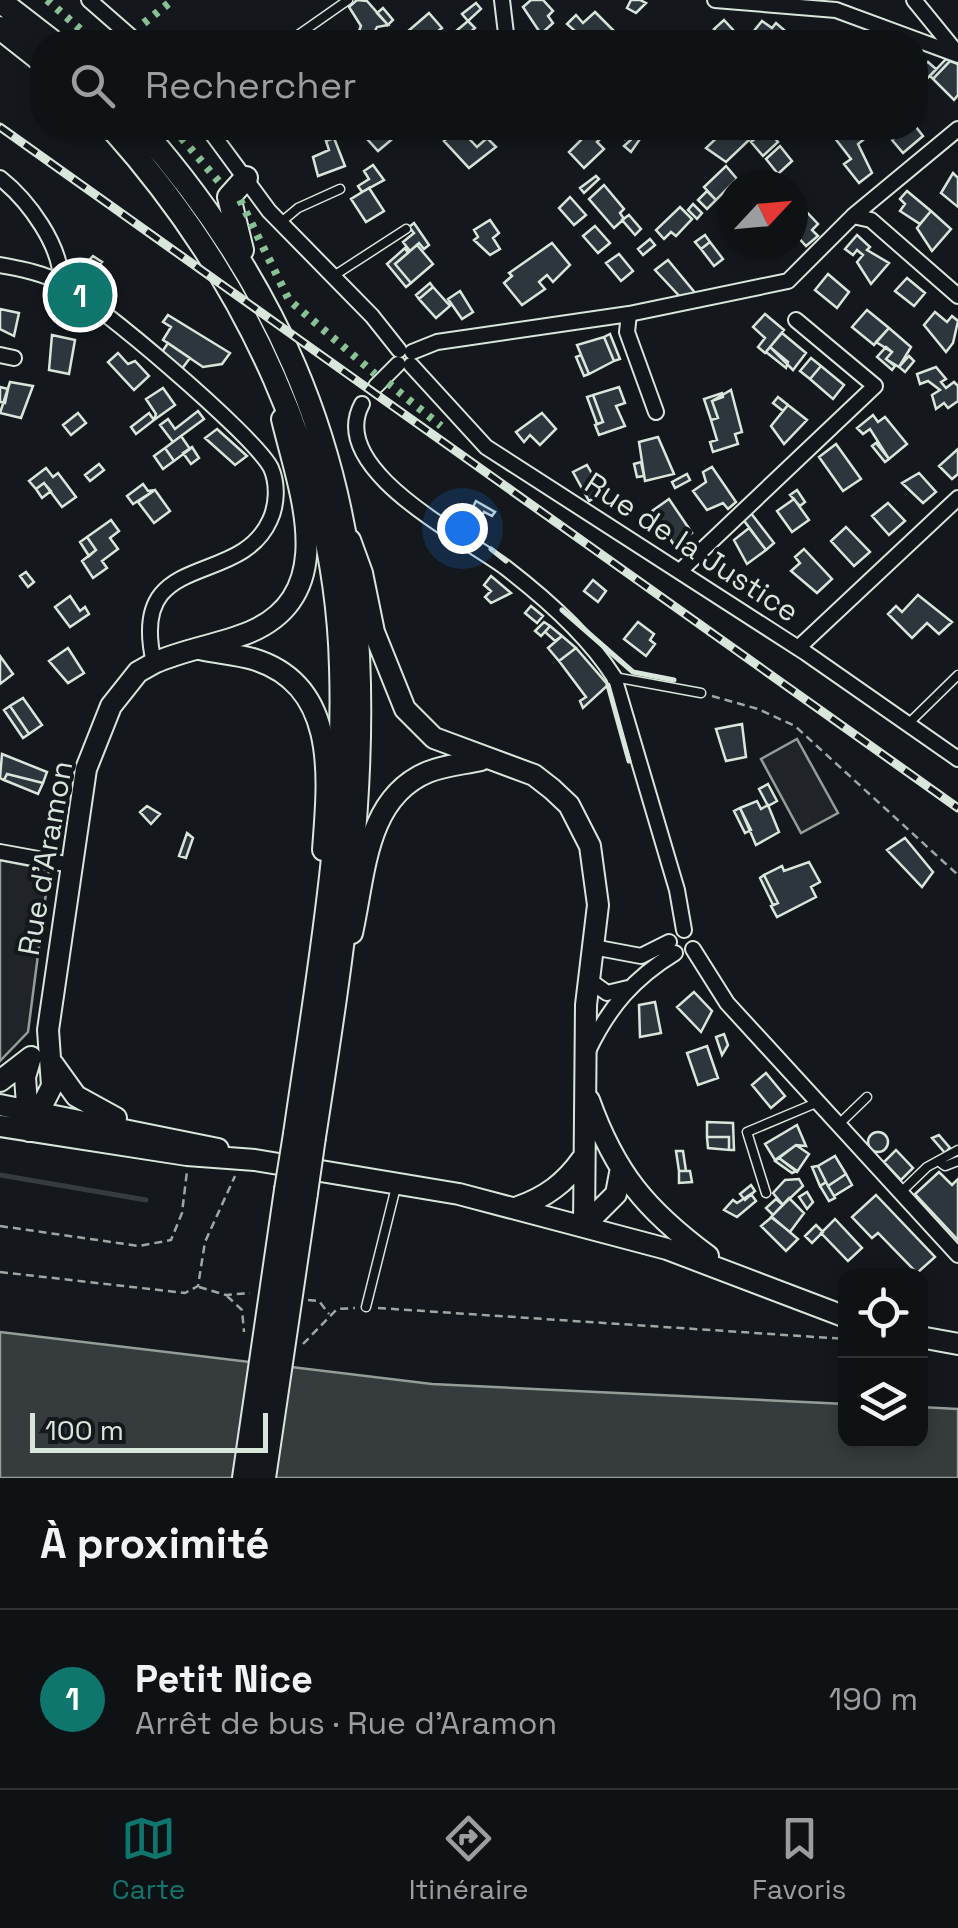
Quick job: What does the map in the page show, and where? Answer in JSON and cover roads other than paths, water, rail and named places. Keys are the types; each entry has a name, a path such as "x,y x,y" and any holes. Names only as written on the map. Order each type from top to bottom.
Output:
{"main road":[{"path":"0,1 38,30"},
{"path":"0,28 30,52"},
{"path":"122,140 191,225 268,364 302,448 318,505 342,664 322,1023"},
{"path":"151,140 196,196 253,282"},
{"path":"246,178 229,197 229,208 253,282 319,430 344,524 362,572 379,646 405,708 434,738 483,760 534,776 569,805 582,826 596,872 582,1159 584,1226"},
{"path":"154,663 271,621 296,594 304,574 308,554 303,504 268,364"},
{"path":"244,1478 273,1342 359,810 362,698 355,594 344,524"},
{"path":"200,649 270,666 304,695 324,734 328,768 322,1023"},
{"name":"Rue d'Aramon","path":"32,1118 52,1086 48,1030 86,770 105,722 130,680 154,663"},
{"path":"322,1023 376,826 396,795 413,780 446,766 483,760"},
{"name":"Rue d'Aramon","path":"32,1118 25,1077 31,1057 48,1030"},
{"name":"Rue d'Aramon","path":"0,1080 31,1057"},
{"name":"Rue d'Aramon","path":"53,1063 76,1096 96,1111 156,1133"},
{"path":"588,1097 620,1173 651,1210 730,1272"},
{"path":"0,1105 32,1118 518,1208 730,1272 838,1315"},
{"path":"0,1126 32,1118 156,1133 188,1147"},
{"path":"518,1208 556,1188 582,1159"},
{"path":"584,1226 616,1194 620,1173"},
{"path":"928,1338 958,1344"},
{"path":"264,1478 273,1342"}],"street":[{"path":"89,0 123,30"},
{"path":"502,0 506,30"},
{"path":"715,0 836,10 891,30"},
{"path":"914,0 958,54"},
{"path":"928,43 958,54"},
{"path":"376,386 405,358 437,342 629,314 788,282 853,216 958,128"},
{"name":"Rue de la Justice","path":"217,140 280,223 486,448 798,648 958,758"},
{"path":"0,178 37,220 56,254 61,283"},
{"path":"853,216 871,220 958,296"},
{"path":"0,265 61,283 98,308 242,434 271,468 276,485 271,519 252,546 172,582 161,594 150,626 154,663"},
{"path":"629,314 626,332 656,412"},
{"path":"680,571 698,548 875,386 796,320"},
{"path":"362,404 355,417 354,433 369,460 400,496 506,568 599,653 614,677 677,890 684,930 694,938 693,949 727,1003 958,1255"},
{"path":"798,648 958,498"},
{"path":"0,852 71,865"},
{"path":"586,1056 603,1020 644,971 672,947 672,934 684,930"},
{"path":"593,947 641,956 672,947 686,954 693,949"},
{"path":"589,980 607,993 628,988"}],"lane":[{"path":"305,30 348,0"},
{"path":"280,223 298,208 340,189"},
{"path":"332,277 406,229"},
{"path":"908,724 958,675"},
{"path":"614,677 700,692"},
{"path":"837,1126 867,1097"},
{"path":"766,1193 747,1132 816,1103"},
{"path":"900,1193 938,1161 958,1150"},
{"path":"938,1161 945,1166 958,1162"},
{"path":"366,1307 397,1183"}],"waterway":[{"path":"0,1175 146,1200"}],"railway":[{"path":"0,127 958,808"}],"place":[{"name":"Petit Nice","path":"80,295"}]}
